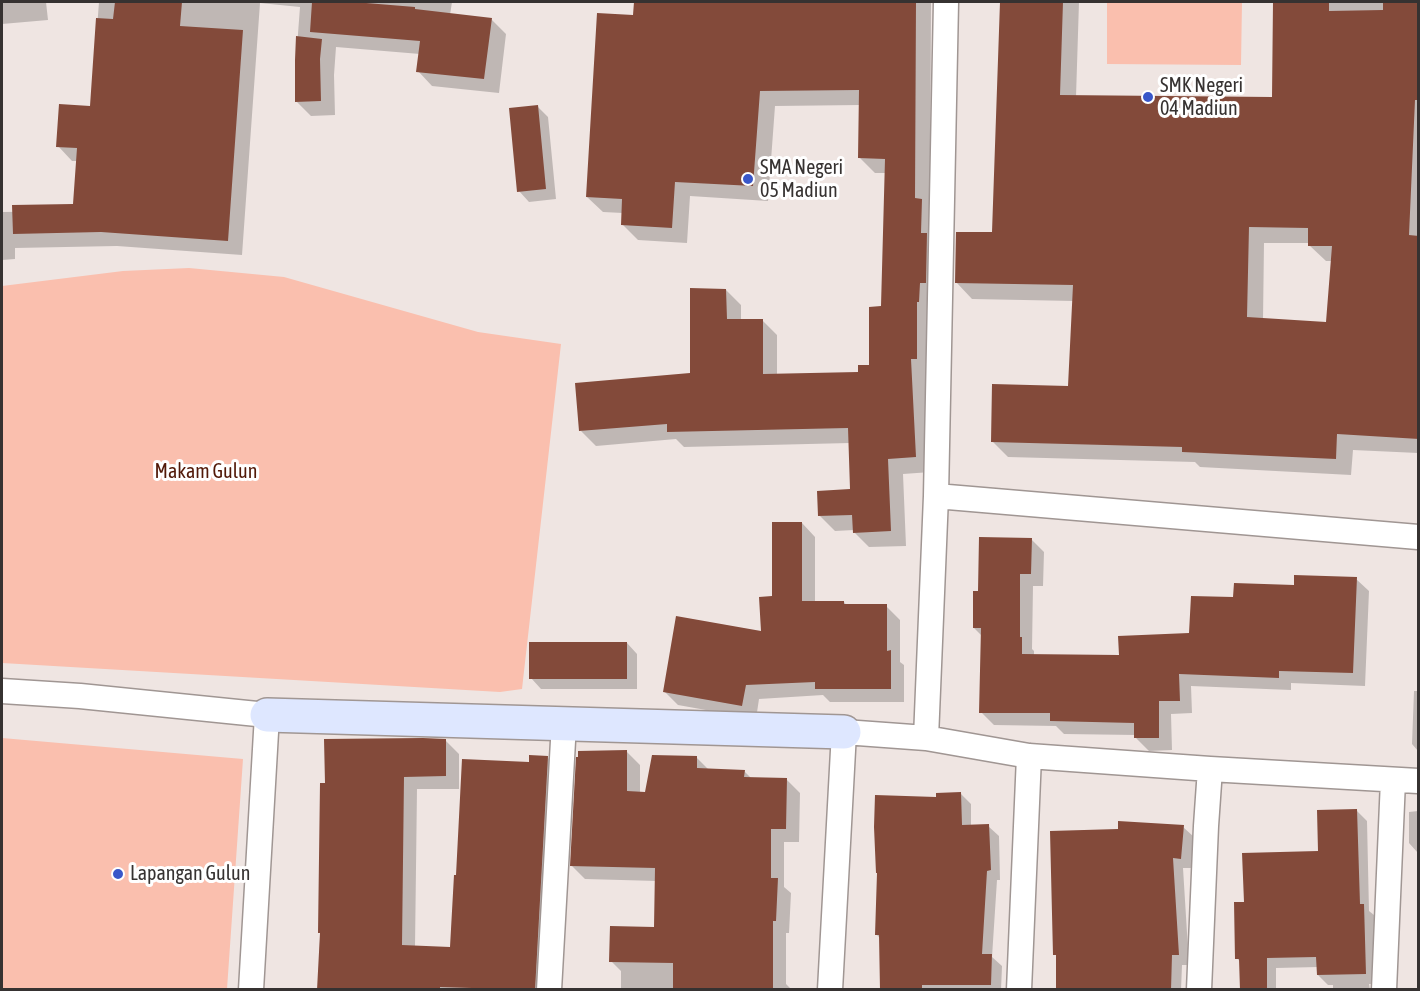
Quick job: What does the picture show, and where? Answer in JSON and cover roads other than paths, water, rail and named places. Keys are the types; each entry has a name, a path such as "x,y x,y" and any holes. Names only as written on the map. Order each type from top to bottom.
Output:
{"street":[{"path":"926,738 936,496 946,2"},
{"path":"936,496 1419,537"},
{"path":"2,691 267,715 844,732 926,738 1029,756 1419,781"},
{"path":"251,990 267,715"},
{"path":"549,990 564,723"},
{"path":"830,990 844,732"},
{"path":"1019,990 1029,756"},
{"path":"1199,990 1210,769"},
{"path":"1384,990 1393,780"}],"place":[{"name":"SMK Negeri 04 Madiun","path":"1148,97"},
{"name":"SMA Negeri 05 Madiun","path":"748,179"},
{"name":"Lapangan Gulun","path":"118,874"}],"park label":[{"name":"Makam Gulun","path":"206,472"}]}
